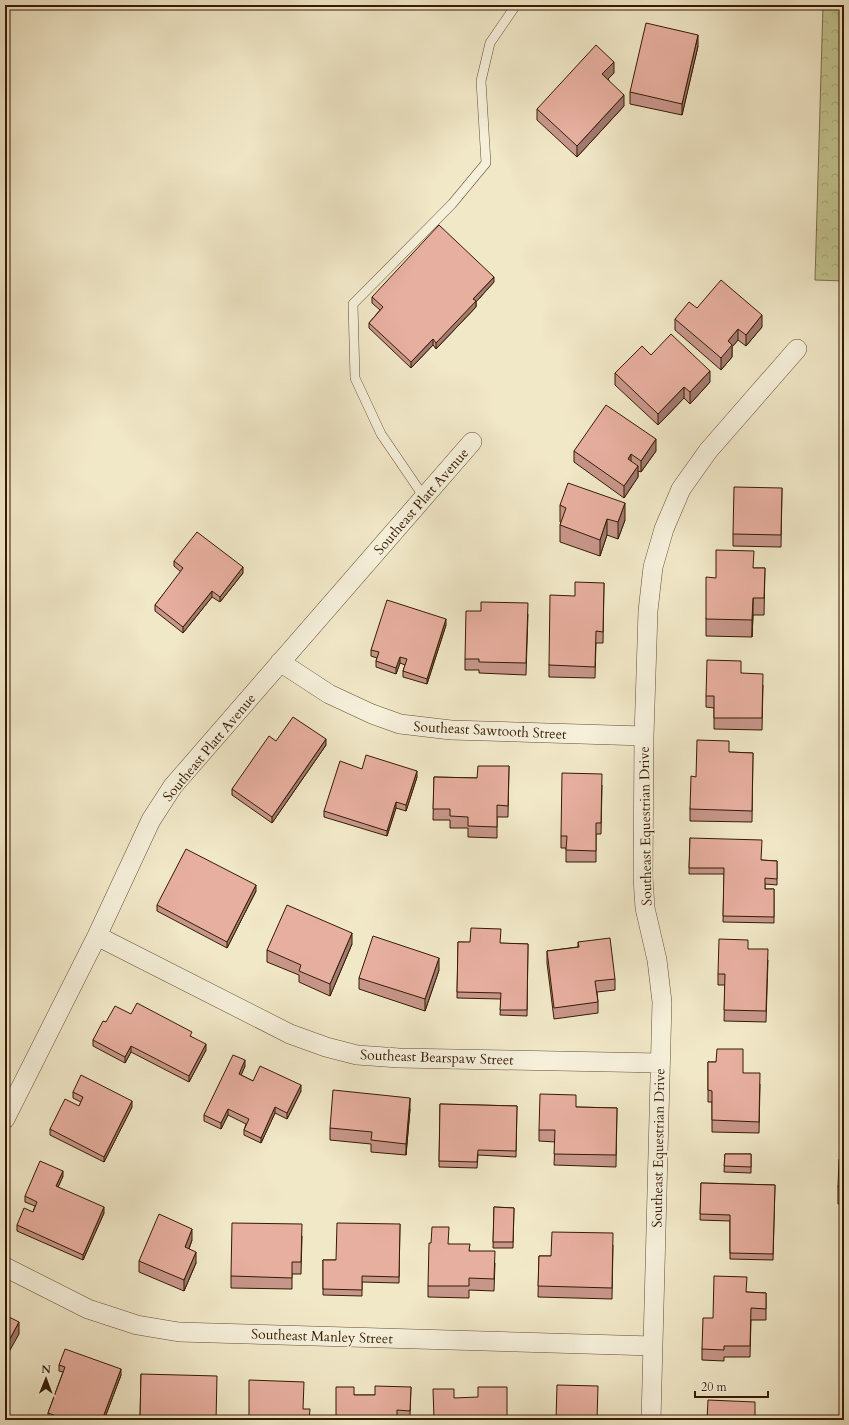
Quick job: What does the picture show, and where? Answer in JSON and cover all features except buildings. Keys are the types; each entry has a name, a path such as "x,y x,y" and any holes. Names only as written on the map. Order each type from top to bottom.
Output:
{"street":[{"name":"Southeast Equestrian Drive","path":"651,1420 662,1002 657,960 645,908 643,878 644,736 648,611 653,567 664,529 681,489 708,451 797,349"},
{"name":"Southeast Platt Avenue","path":"5,1119 97,936 151,820 173,786 472,442"},
{"name":"Southeast Sawtooth Street","path":"280,662 329,694 372,714 400,724 451,730 644,736"},
{"name":"Southeast Bearspaw Street","path":"97,936 290,1034 326,1047 357,1055 399,1058 660,1063"},
{"name":"Southeast Manley Street","path":"5,1267 88,1309 137,1325 179,1332 653,1346"}],"lane":[{"path":"424,497 381,434 355,378 352,304 452,204 486,163 481,81 490,43 516,5"}],"green space":[{"path":"823,5 844,5 844,281 815,280"}]}
